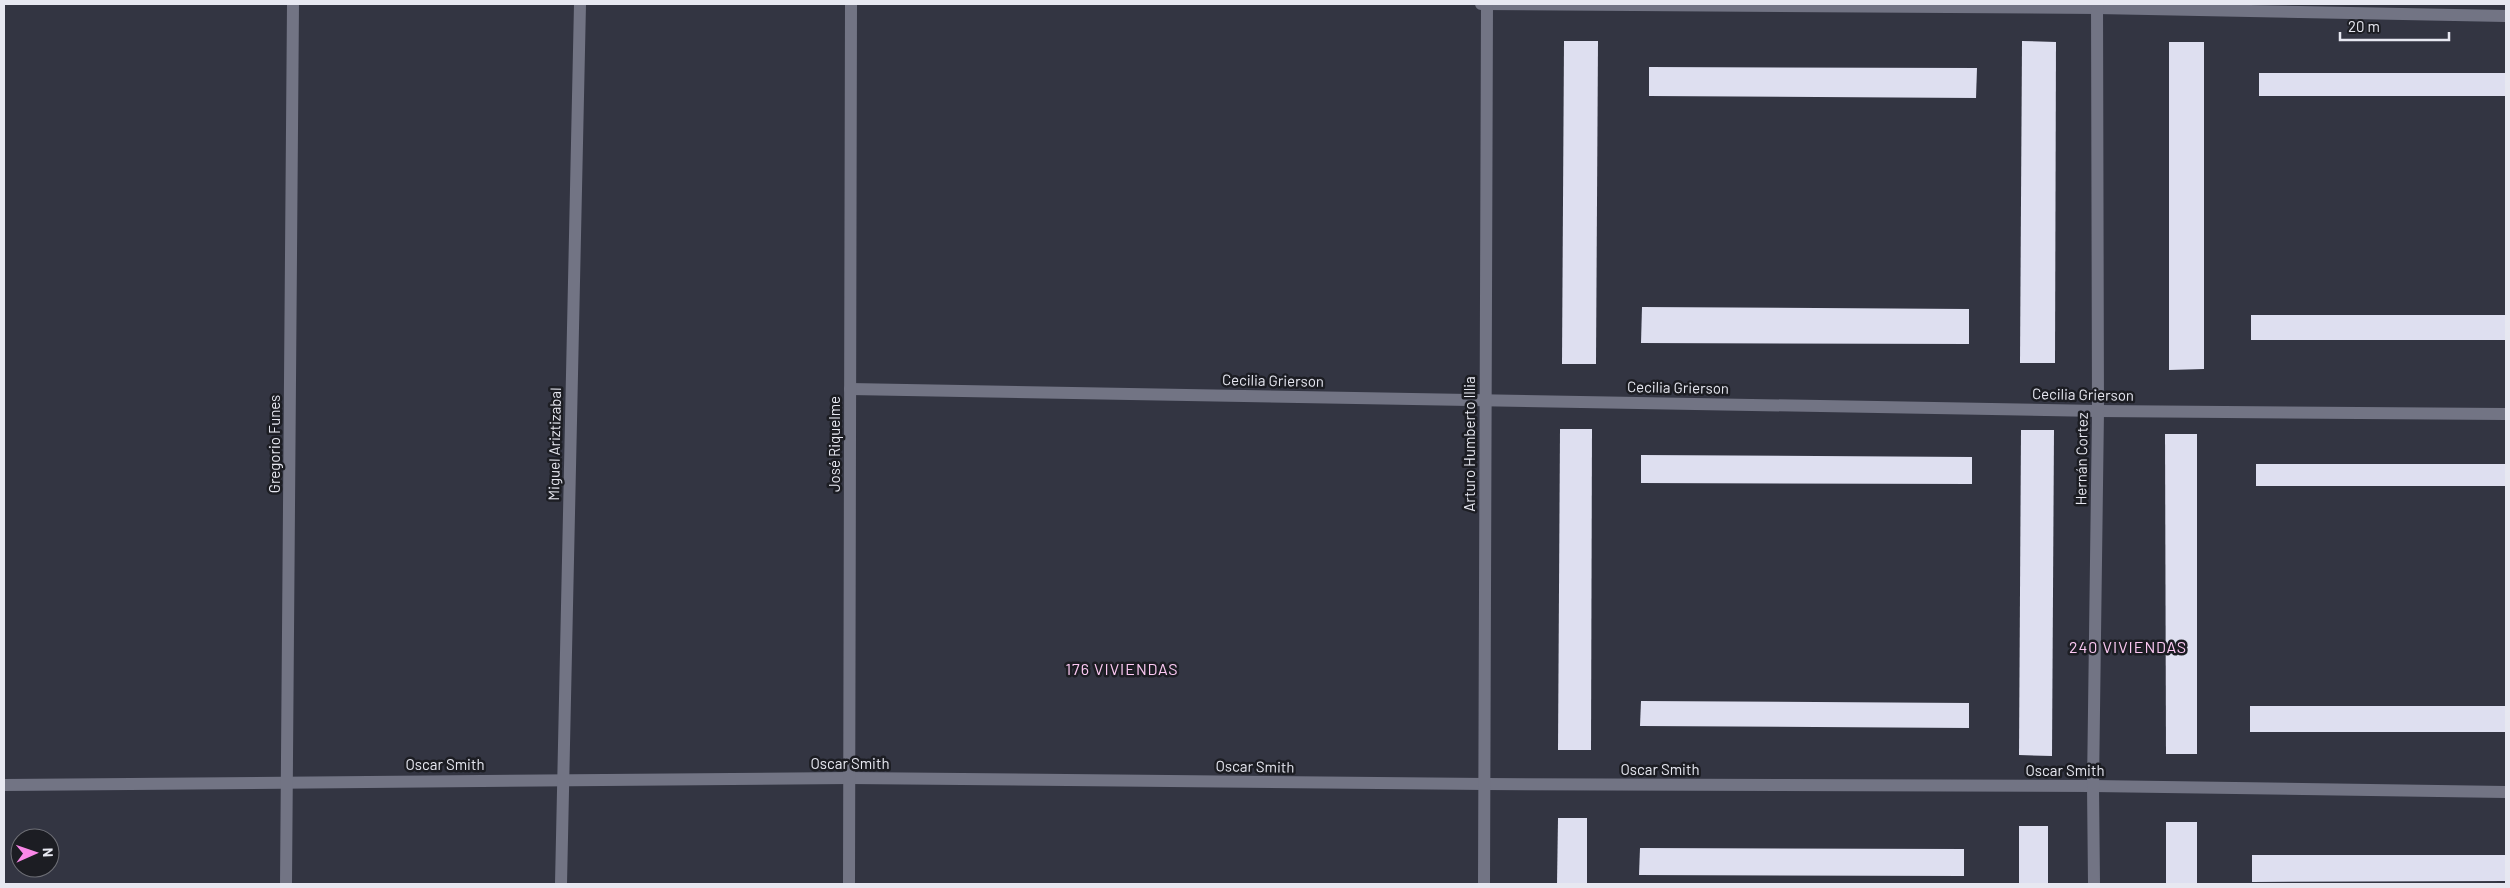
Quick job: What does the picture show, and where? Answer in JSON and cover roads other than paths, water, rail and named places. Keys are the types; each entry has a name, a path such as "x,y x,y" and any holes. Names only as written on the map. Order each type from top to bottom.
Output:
{"street":[{"name":"Gregorio Funes","path":"286,884 293,4"},
{"name":"Miguel Ariztizabal","path":"561,884 580,4"},
{"name":"José Riquelme","path":"849,884 851,4"},
{"path":"1481,4 2097,6 2506,16"},
{"name":"Arturo Humberto Illia","path":"1484,884 1486,784 1488,4"},
{"name":"Hernán Cortez","path":"2094,884 2093,786 2098,411 2097,6"},
{"name":"Cecilia Grierson","path":"850,389 2098,411 2506,414"},
{"name":"Oscar Smith","path":"4,785 287,781 849,778 1486,784 2093,786 2506,792"}],"district":[{"name":"240 VIVIENDAS","path":"2128,646"},
{"name":"176 VIVIENDAS","path":"1122,668"}]}
